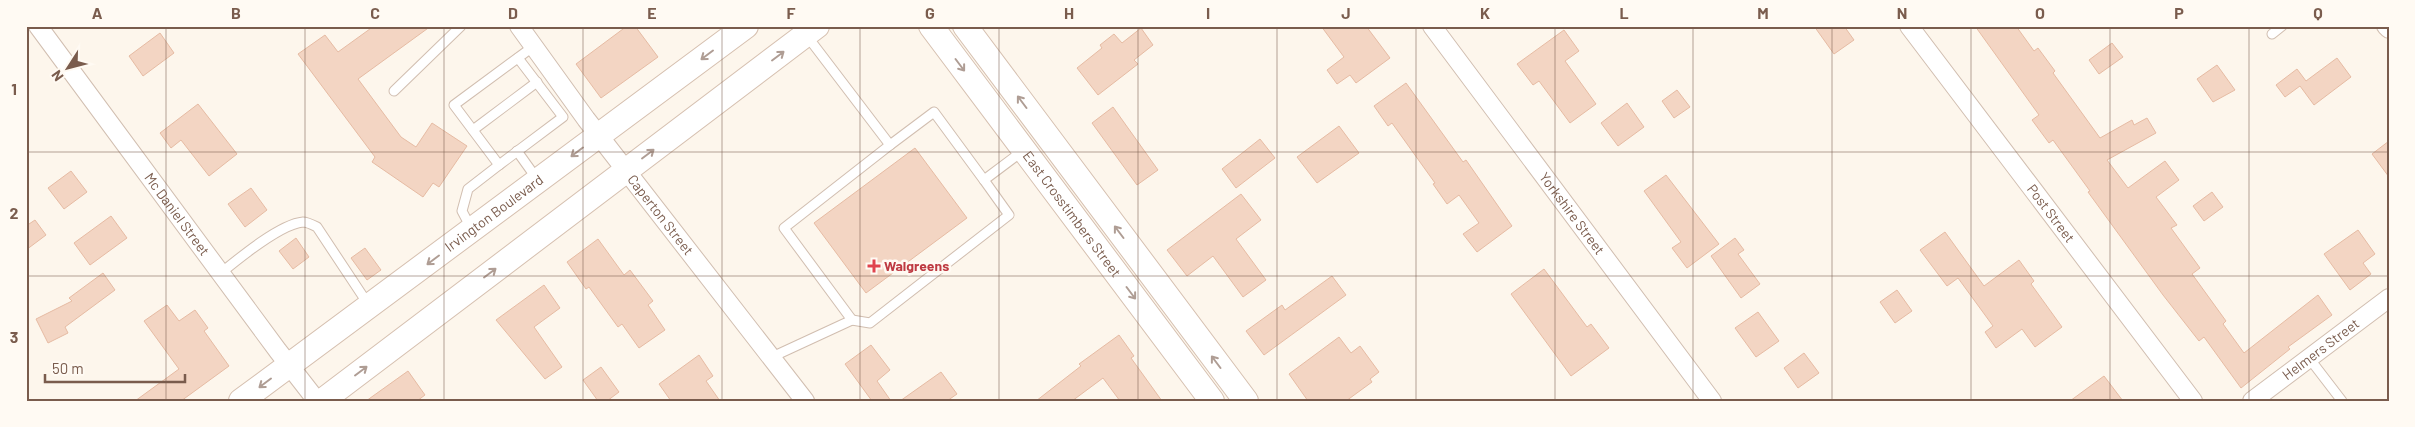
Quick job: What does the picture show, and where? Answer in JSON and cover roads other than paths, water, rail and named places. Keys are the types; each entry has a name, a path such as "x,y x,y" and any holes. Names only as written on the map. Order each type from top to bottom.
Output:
{"main road":[{"name":"Irvington Boulevard","path":"241,401 746,26"},
{"name":"East Crosstimbers Street","path":"931,26 1212,401"},
{"name":"East Crosstimbers Street","path":"965,26 1246,401"},
{"path":"322,401 811,31"},
{"path":"1023,149 1044,132"}],"street":[{"name":"Mc Daniel Street","path":"38,26 220,274 317,401"},
{"name":"Caperton Street","path":"520,26 599,136 805,401"},
{"name":"Yorkshire Street","path":"1432,26 1712,401"},
{"name":"Post Street","path":"1909,26 2194,401"},
{"name":"Helmers Street","path":"2252,401 2389,298"}],"lane":[{"path":"394,91 461,26"},
{"path":"2272,34 2282,26"},
{"path":"811,31 890,145"},
{"path":"498,165 454,105 534,46"},
{"path":"472,230 462,211 468,190 562,116 518,58"},
{"path":"473,130 537,82"},
{"path":"772,357 852,320 870,323 1009,215 934,112 784,228 852,320"},
{"path":"984,180 1023,149"},
{"path":"516,151 538,181"},
{"path":"220,274 246,253 285,228 304,222 317,227 370,306"},
{"path":"2309,358 2342,401"}],"place":[{"name":"Walgreens","path":"874,266"}]}
